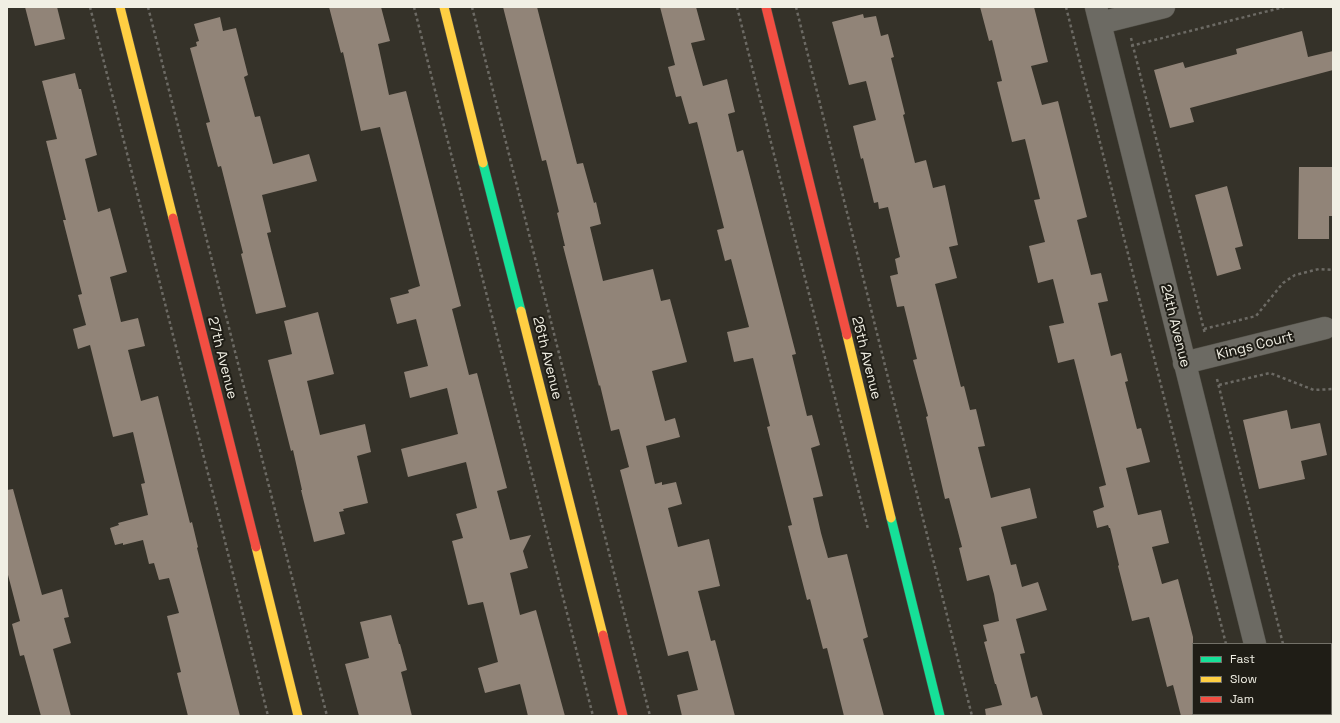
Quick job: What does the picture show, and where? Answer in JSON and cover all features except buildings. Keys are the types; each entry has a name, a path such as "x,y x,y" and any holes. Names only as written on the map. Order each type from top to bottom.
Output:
{"street":[{"name":"27th Avenue","path":"120,7 298,716"},
{"name":"26th Avenue","path":"444,7 623,716"},
{"name":"25th Avenue","path":"766,7 940,716"},
{"path":"1098,15 1164,7"},
{"name":"24th Avenue","path":"1098,15 1255,643"},
{"name":"Kings Court","path":"1184,363 1325,328"}],"path":[{"path":"90,7 268,716"},
{"path":"148,7 327,716"},
{"path":"414,7 593,716"},
{"path":"472,7 650,716"},
{"path":"737,7 868,530"},
{"path":"796,7 972,716"},
{"path":"1066,7 1226,643"},
{"path":"1108,51 1284,7"},
{"path":"1131,35 1206,338"},
{"path":"1204,329 1256,316 1283,283 1295,275 1319,269 1333,270"},
{"path":"1219,385 1270,373 1314,390 1333,389"},
{"path":"1217,378 1283,643"}],"traffic: fast":[{"path":"483,163 521,311"},
{"path":"891,518 940,716"}],"traffic: slow":[{"path":"120,7 173,218"},
{"path":"444,7 483,163"},
{"path":"521,311 603,635"},
{"path":"847,335 891,518"},
{"path":"256,547 298,716"}],"traffic: jam":[{"path":"766,7 847,335"},
{"path":"173,218 256,547"},
{"path":"603,635 623,716"}]}
